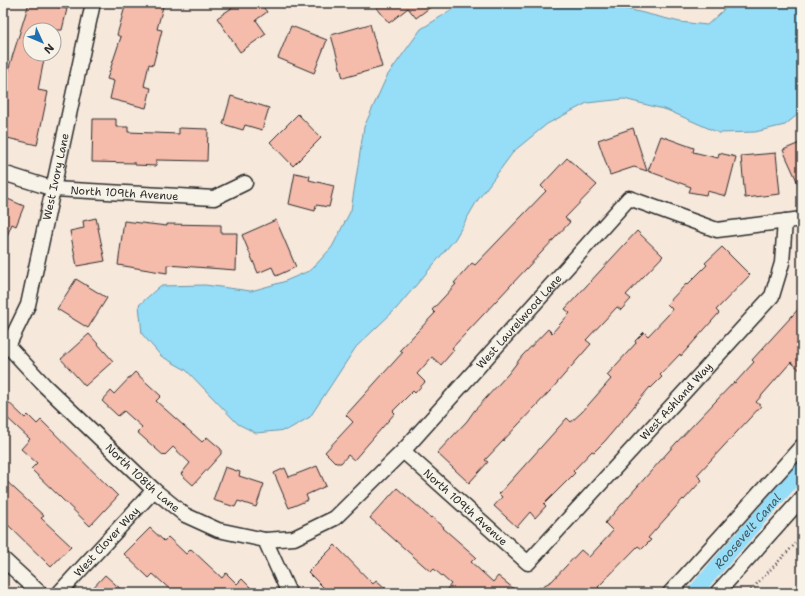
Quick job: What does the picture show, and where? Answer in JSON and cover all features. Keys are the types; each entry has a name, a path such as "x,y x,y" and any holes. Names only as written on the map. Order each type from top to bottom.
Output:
{"street":[{"name":"West Ivory Lane","path":"6,341 28,305 93,3"},
{"name":"North 109th Avenue","path":"3,173 54,189 214,198 245,184"},
{"name":"West Laurelwood Lane","path":"265,540 294,538 335,518 403,451 629,198 717,230 802,219"},
{"name":"West Ashland Way","path":"528,563 772,296 782,263 785,221"},
{"name":"North 108th Lane","path":"6,341 45,386 154,490 185,515 218,530 265,540"},
{"path":"670,593 802,446"},
{"name":"North 109th Avenue","path":"403,451 528,563"},
{"name":"West Clover Way","path":"60,593 154,490"},
{"path":"717,593 802,498"},
{"path":"265,540 289,593"},
{"path":"3,559 40,593"}],"path":[{"path":"748,593 802,537"}],"water":[{"path":"463,3 603,3 680,22 707,25 731,3 802,3 802,111 785,125 755,132 719,133 667,110 624,99 587,103 547,124 514,151 477,201 455,239 396,309 356,347 310,417 287,430 256,433 238,424 186,370 161,356 142,334 139,305 160,286 205,285 251,291 283,282 311,270 332,247 351,210 364,127 387,76 421,29"}],"building":[{"path":"29,3 58,3 57,7 67,9 62,30 62,22 23,22"},
{"path":"126,3 164,3 157,29 162,30 153,65 149,64 144,86 151,88 146,108 110,99 114,81 107,79 121,37 117,35"},
{"path":"239,3 260,3 267,12 256,20 266,34 240,52 217,18"},
{"path":"373,3 436,3 416,18 408,8 389,23"},
{"path":"370,24 382,67 343,78 331,35"},
{"path":"22,25 22,62 43,62 38,90 48,92 37,145 3,137 3,104 10,64"},
{"path":"291,26 327,40 314,73 278,58"},
{"path":"231,96 269,108 262,130 245,125 243,130 223,124"},
{"path":"298,114 321,138 293,166 270,142"},
{"path":"93,119 116,119 116,127 128,127 128,132 179,134 179,128 208,129 207,161 156,160 156,166 135,165 135,163 92,162"},
{"path":"633,128 647,171 634,167 610,175 598,140"},
{"path":"661,136 694,148 693,152 718,158 719,153 736,157 726,196 707,191 706,195 689,192 691,187 648,171"},
{"path":"802,142 802,192 783,150"},
{"path":"776,153 780,194 745,198 741,156"},
{"path":"567,158 597,185 565,218 570,222 452,348 454,350 441,365 432,357 417,374 425,382 415,393 413,391 393,411 395,413 354,460 348,455 341,463 336,463 325,452 353,422 346,415 403,352 400,350 435,313 432,310 456,284 454,283 472,263 475,265 546,191 541,186"},
{"path":"295,173 310,176 309,180 334,186 329,207 316,205 315,211 289,204"},
{"path":"3,197 24,206 16,226 12,224 3,245"},
{"path":"96,218 105,261 77,266 70,231 84,228 83,221"},
{"path":"276,220 296,267 276,276 272,267 258,273 242,235"},
{"path":"124,221 167,226 167,224 221,225 221,233 237,233 236,270 167,265 167,273 118,265"},
{"path":"637,231 663,256 626,295 631,299 621,310 617,307 586,340 591,344 550,391 485,460 488,462 469,483 437,453 467,421 522,356 548,329 552,333 570,313 565,309"},
{"path":"722,247 750,275 716,310 719,313 681,356 680,354 660,375 662,377 651,388 650,387 605,441 594,452 592,451 573,471 575,473 544,504 546,506 535,518 530,512 517,527 494,506 502,497 499,494 567,418 571,422 582,412 611,379 607,375 636,343 635,341 644,332 648,336 668,315 672,309 667,304 707,265 705,263"},
{"path":"76,279 107,298 88,328 57,309"},
{"path":"802,305 802,372 791,362 756,402 761,406 697,475 702,480 648,538 651,540 642,549 638,546 598,587 604,593 530,593 552,581 581,550 589,557 613,531 605,523 676,443 754,362 752,360"},
{"path":"89,334 113,361 85,386 61,359"},
{"path":"135,372 161,396 156,401 202,442 207,437 221,449 221,454 193,485 181,474 190,463 173,447 164,456 137,432 142,427 124,411 118,416 102,401 111,391 114,394"},
{"path":"3,397 25,418 28,415 37,424 41,420 118,496 90,526 31,469 37,463 21,449 30,439 3,414"},
{"path":"317,466 326,486 306,495 308,500 289,508 274,473 285,468 289,477"},
{"path":"225,467 240,472 239,476 264,484 256,507 238,501 235,507 213,500"},
{"path":"3,478 44,516 41,518 71,546 51,567 3,520"},
{"path":"397,488 431,518 432,517 444,527 443,528 476,557 471,562 493,582 498,576 519,593 444,593 451,584 434,569 431,572 370,518"},
{"path":"150,528 164,541 168,537 186,554 191,549 222,578 226,573 237,584 242,579 256,593 174,593 153,574 149,578 124,554"},
{"path":"335,545 373,584 376,580 391,593 329,593 308,572"},
{"path":"105,575 125,593 88,593"}],"waterway":[{"name":"Roosevelt Canal","path":"694,593 802,469"}]}
